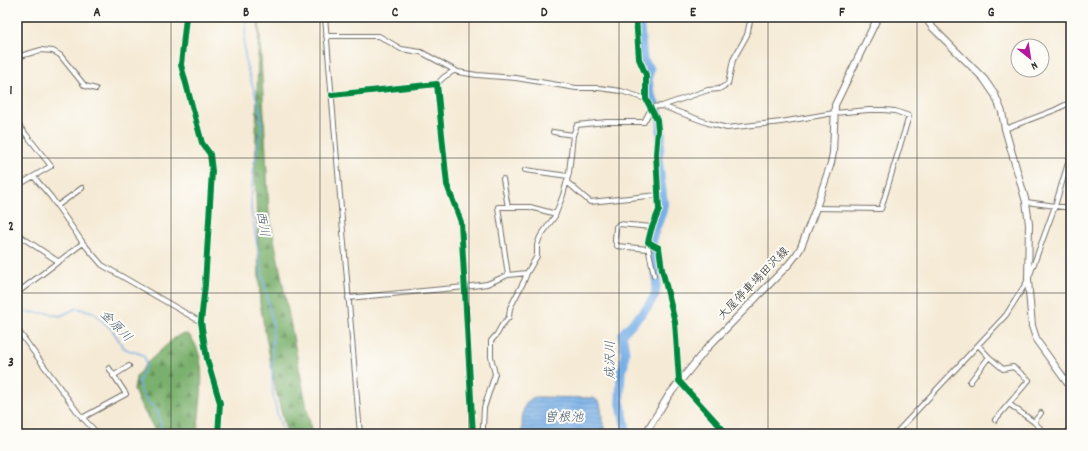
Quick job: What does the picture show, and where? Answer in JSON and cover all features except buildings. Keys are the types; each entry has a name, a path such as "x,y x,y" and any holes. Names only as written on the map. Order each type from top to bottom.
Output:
{"main road":[{"name":"大屋停車場田沢線","path":"645,434 679,381 707,348 793,259 801,247 831,163 833,153 835,105 878,17"},
{"path":"925,17 990,87 1000,108 1026,202 1029,224 1028,280 1032,326 1038,341 1071,388"},
{"path":"1068,434 1071,429"}],"street":[{"path":"186,17 181,65 202,143 210,154 212,171 205,285 201,322 207,358 220,403 218,434"},
{"path":"325,17 360,434"},
{"path":"636,17 639,59 646,76 646,99"},
{"path":"653,107 662,106 708,90 719,89 728,84 733,60 747,36 751,17"},
{"path":"326,36 379,36 401,49 421,52 455,70 477,75 516,78 576,88 599,88 621,91 646,99 653,107 658,130 656,154 659,210 652,227 648,249 654,275"},
{"path":"17,57 41,50 53,51 60,55 84,86 96,89"},
{"path":"332,94 437,84 455,70"},
{"path":"437,84 447,185 461,222 473,434"},
{"path":"1005,129 1055,110 1071,102"},
{"path":"662,106 728,128 782,122 834,113 884,110 895,111 909,116 881,209 816,208"},
{"path":"478,434 483,428 484,408 495,374 491,357 491,341 509,317 510,308 537,256 537,245 540,237 556,214 564,195 573,135 577,125 606,122 644,122 653,107"},
{"path":"17,123 51,166 17,186"},
{"path":"553,132 573,135"},
{"path":"895,434 1006,315 1028,280 1071,153"},
{"path":"525,170 568,176"},
{"path":"34,177 83,243 102,265 201,322"},
{"path":"503,178 508,207"},
{"path":"566,182 590,202 658,194"},
{"path":"57,206 82,188"},
{"path":"1026,202 1071,208"},
{"path":"508,275 498,208 530,207 556,214"},
{"path":"648,249 617,246 615,241 616,227 619,224 652,227"},
{"path":"17,234 59,262"},
{"path":"17,293 83,243"},
{"path":"649,243 659,248 662,269 674,322 679,381 727,434"},
{"path":"348,298 488,284 508,275 527,273"},
{"path":"17,329 82,418 98,434"},
{"path":"978,344 988,357 1003,368 1013,367 1029,380 995,420"},
{"path":"970,382 988,357"},
{"path":"114,376 129,366"},
{"path":"82,418 126,394 108,368"},
{"path":"1009,404 1034,422 1046,434"},
{"path":"1034,422 1041,413"}],"green space":[{"path":"259,17 269,213 312,434 287,434 276,391 260,304 255,173"},
{"path":"188,334 195,343 199,354 202,378 198,427 196,434 157,434 134,390 136,377 146,364 171,341 179,335"}],"water":[{"name":"曽根池","path":"535,397 594,398 600,403 605,434 522,434 522,418 524,408 526,403"}],"waterway":[{"name":"西川","path":"247,17 244,43 246,64 260,110 261,127 256,160 254,162 251,209 260,263 273,325 273,396 284,434"},
{"name":"成沢川","path":"627,434 620,400 621,370 624,365 625,351 622,334 647,308 655,295 657,280 652,249 653,236 664,207 658,159 661,139 661,121 650,93 648,78 650,69 643,60 639,17"},
{"name":"金原川","path":"17,310 22,312 47,313 60,316 77,308 93,312 113,331 123,347 141,354 145,358 146,365 139,381 140,389 144,397 158,412 162,434"}],"cycle path":[{"path":"186,17 181,65 202,143 210,154 212,171 205,285 201,322 207,359 220,403 218,434"},
{"path":"636,17 639,59 646,75 646,99 657,120 658,130 656,154 659,210 648,242 659,248 662,269 675,322 679,381 727,434"},
{"path":"332,95 437,84 447,185 461,222 473,434"}]}
